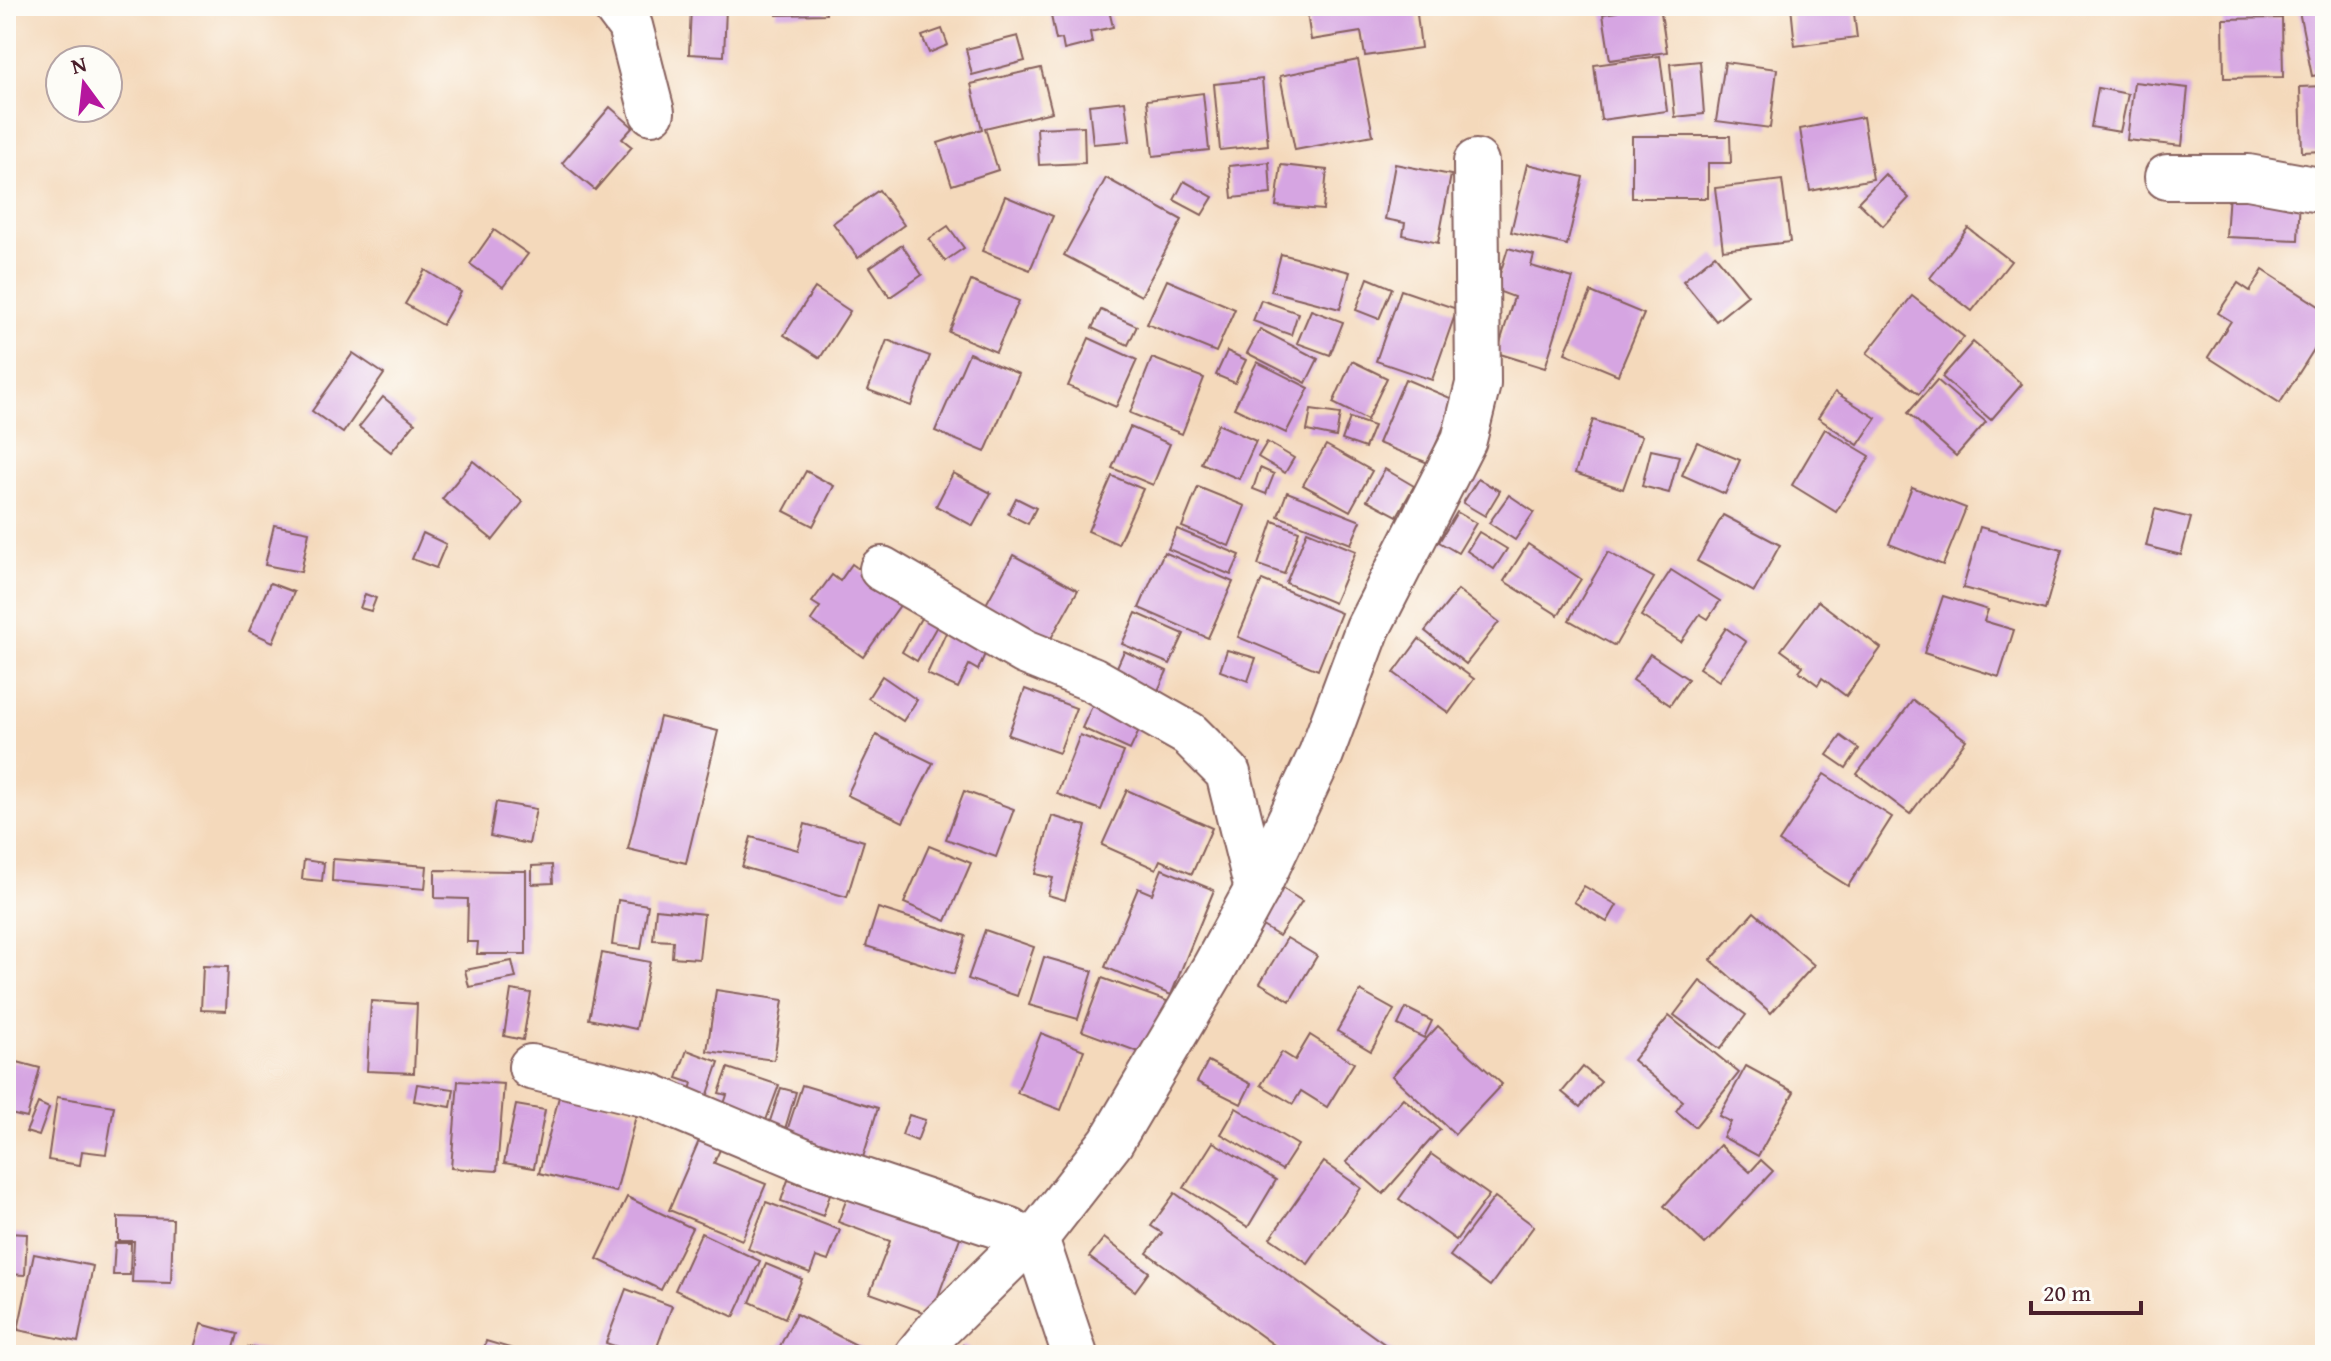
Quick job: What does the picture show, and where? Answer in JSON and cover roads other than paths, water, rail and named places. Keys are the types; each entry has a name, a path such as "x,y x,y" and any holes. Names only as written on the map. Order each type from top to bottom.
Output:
{"street":[{"path":"615,6 630,26 652,112"},
{"path":"917,1355 939,1328 1027,1244 1111,1142 1257,889 1321,754 1368,628 1464,440 1478,384 1476,162"},
{"path":"2167,177 2248,177 2325,191"},
{"path":"882,569 1025,652 1092,679 1189,734 1228,773 1257,889"},
{"path":"531,1067 648,1095 810,1163 1010,1230 1027,1244 1075,1355"}]}
